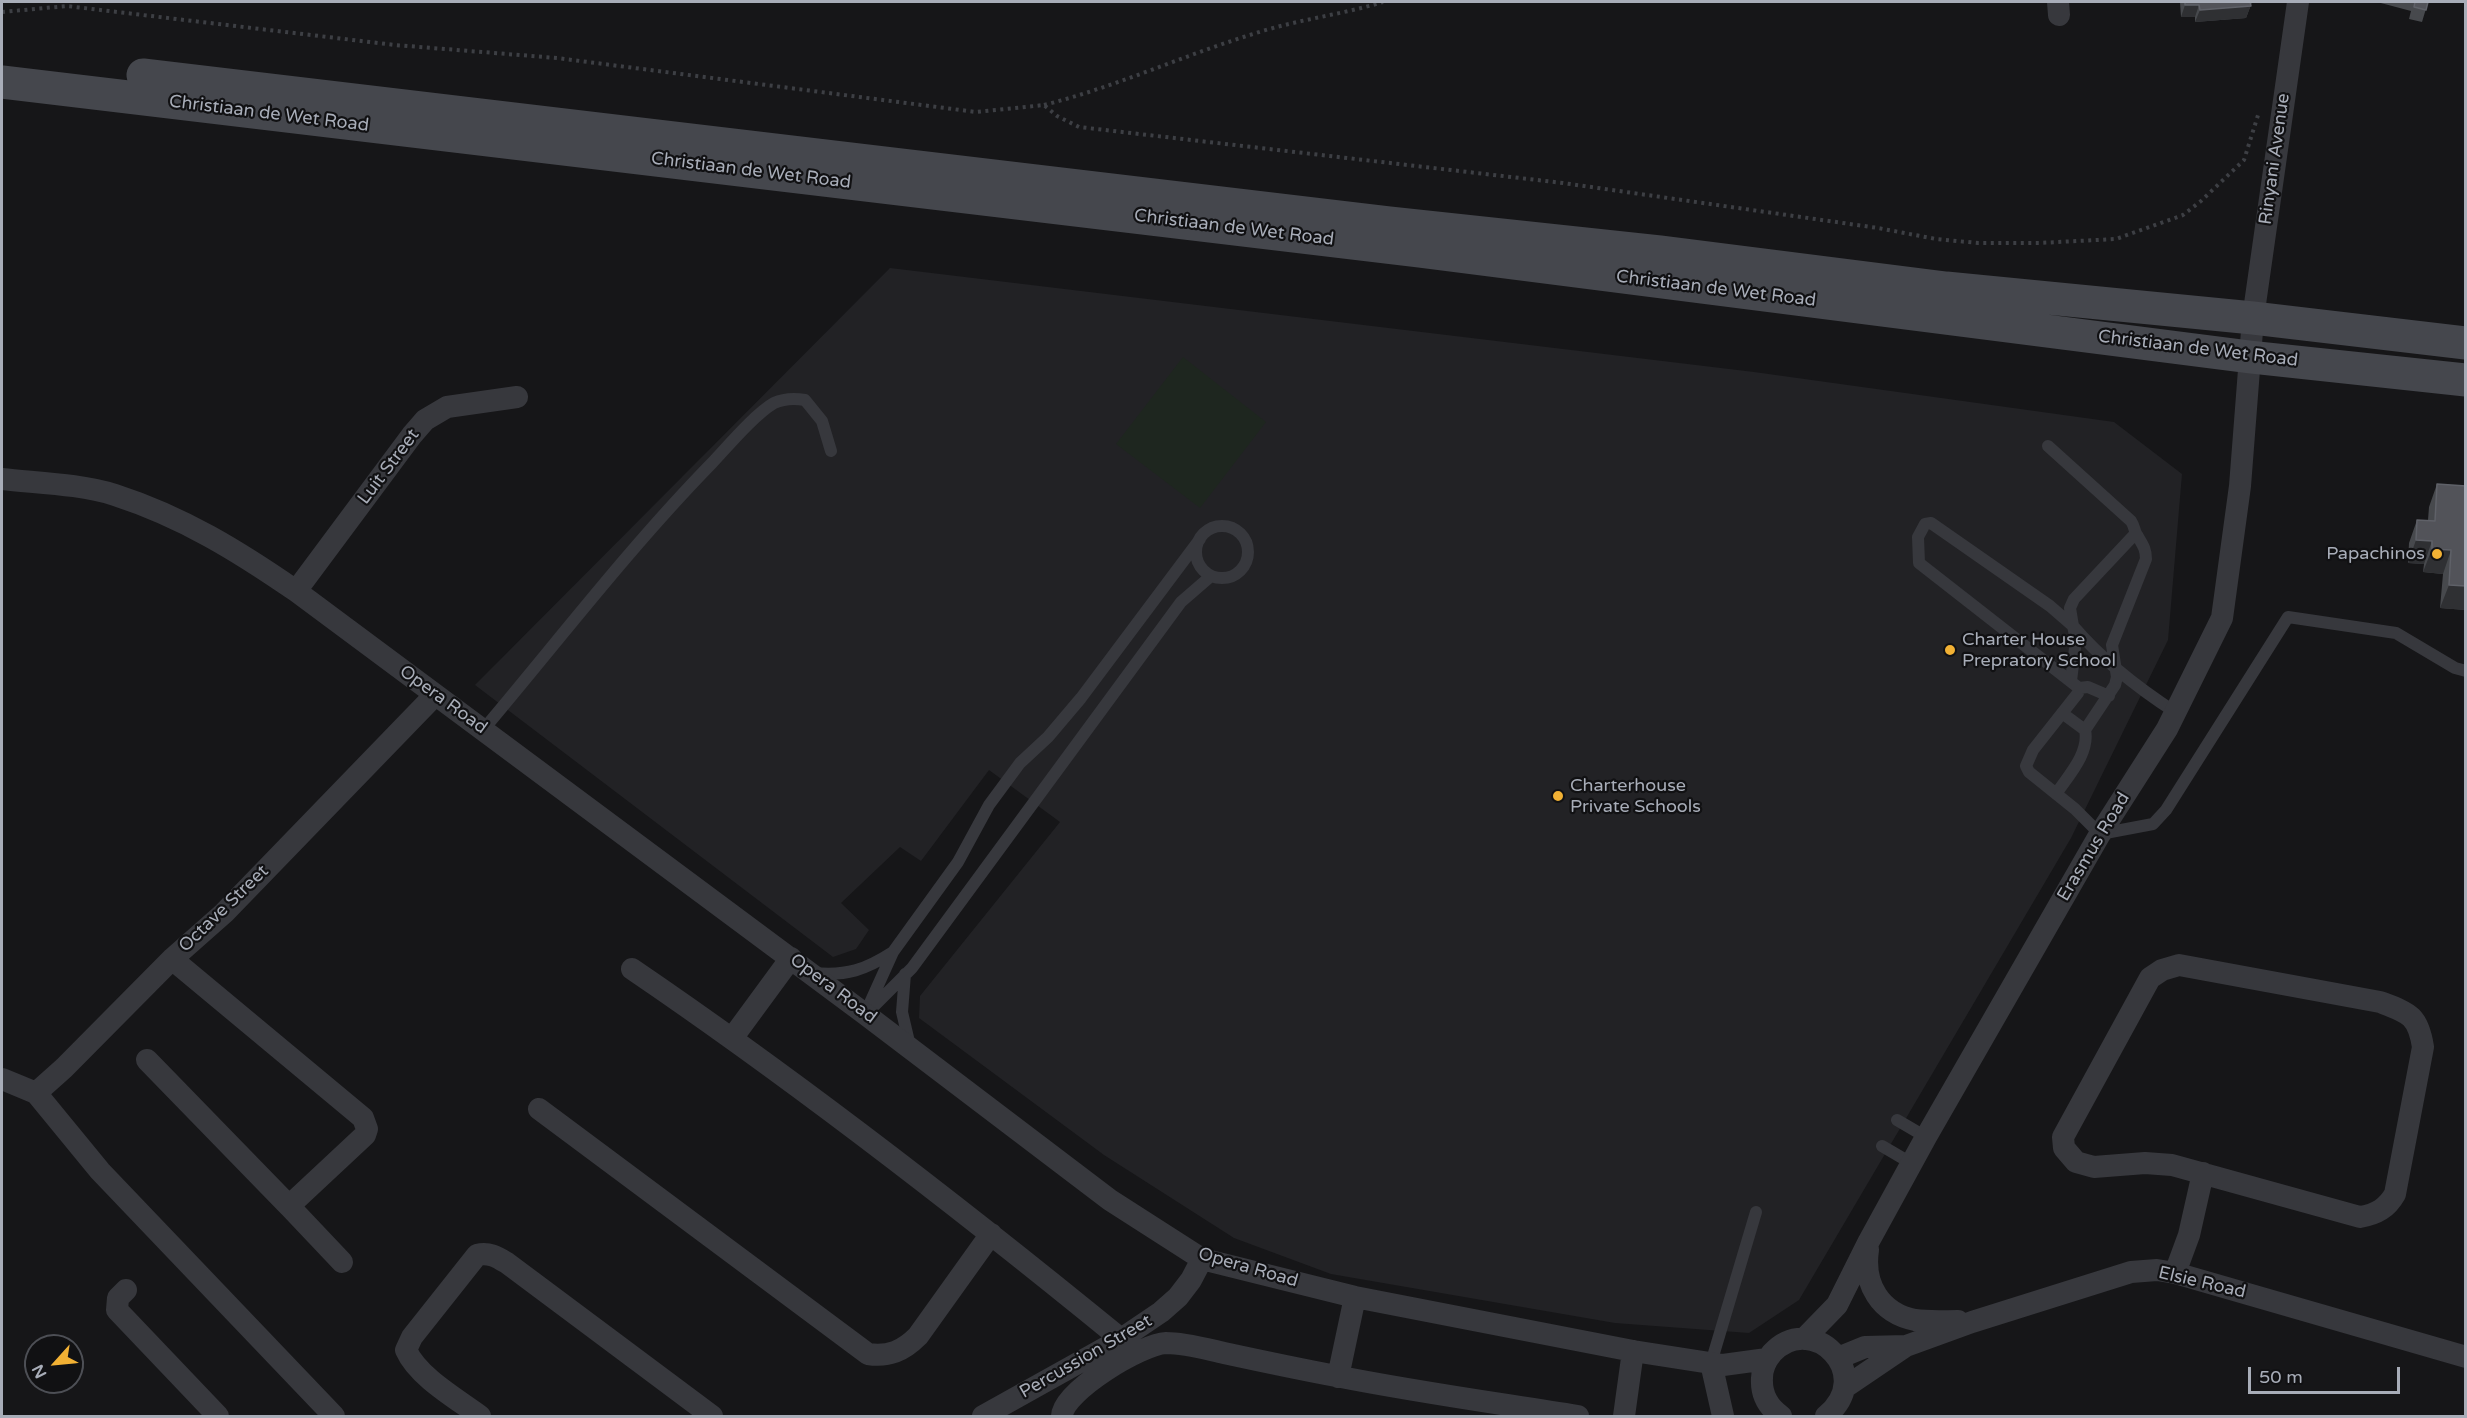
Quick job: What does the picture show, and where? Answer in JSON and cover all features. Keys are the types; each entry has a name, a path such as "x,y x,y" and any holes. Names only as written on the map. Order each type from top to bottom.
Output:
{"main road":[{"name":"Christiaan de Wet Road","path":"2,59 1377,221 1660,252 1946,288 2253,318 2466,343"},
{"name":"Christiaan de Wet Road","path":"2,82 1408,249 2250,357 2466,380"}],"street":[{"name":"Rinyani Avenue","path":"2250,357 2253,318 2298,2"},
{"name":"Erasmus Road","path":"1804,1339 1837,1305 1911,1163 2100,834 2167,729 2222,618 2240,486 2250,357"},
{"name":"Luit Street","path":"296,591 425,420 447,407 517,397"},
{"name":"Opera Road","path":"2,479 113,494 209,534 296,591 810,972 1110,1200 1202,1259 1355,1297 1633,1351 1717,1364 1767,1359"},
{"name":"Octave Street","path":"36,1094 172,959 224,913 435,695"},
{"path":"733,1038 791,958"},
{"path":"172,959 363,1118 366,1124 365,1135 289,1206"},
{"path":"2179,965 2380,1002 2410,1016 2420,1027 2423,1047 2395,1194 2390,1203 2376,1214 2361,1217 2203,1173 2172,1165 2145,1163 2094,1167 2076,1162 2064,1148 2062,1137 2150,978 2179,965"},
{"path":"632,969 733,1038 991,1234 1121,1339"},
{"path":"147,1060 342,1262"},
{"path":"2,1079 36,1094 100,1171 334,1416"},
{"path":"539,1109 868,1354 882,1356 906,1348 918,1336 991,1234"},
{"path":"2175,1273 2189,1235 2203,1173"},
{"path":"1869,1240 1865,1267 1868,1281 1885,1306 1916,1320 1972,1322"},
{"path":"480,1416 422,1372 411,1360 406,1350 412,1337 477,1255 484,1254 496,1256 507,1263 712,1416"},
{"name":"Percussion Street","path":"983,1416 1121,1339 1161,1312 1178,1297 1191,1280 1202,1259"},
{"name":"Elsie Road","path":"1844,1388 1906,1346 1972,1322 2131,1272 2157,1270 2175,1273 2466,1357"},
{"path":"126,1290 118,1298 117,1310 218,1416"},
{"path":"1338,1377 1355,1297"},
{"name":"Erasmus Road","path":"1837,1305 1836,1355 1844,1371 1844,1388"},
{"path":"1781,1416 1774,1411 1762,1391 1762,1372 1767,1359 1777,1348 1789,1341 1804,1339 1818,1342 1836,1355"},
{"path":"1062,1416 1069,1401 1082,1388 1128,1357 1147,1348 1166,1343 1338,1377 1578,1416"},
{"name":"Elsie Road","path":"1836,1355 1865,1347 1906,1346"},
{"path":"1624,1416 1633,1351"},
{"name":"Opera Road","path":"1717,1364 1762,1391"},
{"path":"1717,1364 1723,1416"},
{"path":"1826,1416 1835,1409 1844,1388"}],"lane":[{"path":"483,730 600,587 674,502 749,425 774,404 790,398 805,400 822,421 831,451"},
{"path":"2048,446 2131,521 2135,526 2135,534 2144,545 2146,559 2112,645 2117,677 2109,696 2085,730"},
{"path":"2109,696 2075,684 1919,562 1917,548 1921,530 1925,524 1930,523 1938,528 2050,606 2073,626 2090,646 2143,691 2175,712"},
{"path":"865,1014 893,952 958,862 989,805 1020,763 1048,737 1081,698 1200,539 1214,528 1231,528 1239,532 1247,546 1246,563 1242,570 1227,578 1211,576 1199,564 1197,547 1200,539"},
{"path":"2135,534 2074,599 2070,608 2076,640 2075,684 2078,693 2033,750 2026,766 2029,772 2100,834 2153,824 2166,810 2288,617 2396,633 2455,668 2466,671"},
{"path":"865,1014 905,974 1181,602 1211,576"},
{"path":"2056,794 2079,759 2087,739 2085,730 2062,713"},
{"path":"810,972 834,975 853,972 872,966 893,952"},
{"path":"905,974 902,1012 911,1048"},
{"path":"1897,1120 1926,1137"},
{"path":"1882,1146 1911,1163"},
{"path":"1717,1364 1756,1212"}],"path":[{"path":"2,12 67,6 395,45 568,60 976,112 1044,105 1090,93 1254,33 1383,2"},
{"path":"1044,105 1057,116 1079,126 1563,183 1878,228 1936,239 1978,243 2116,239 2183,215 2244,160 2259,110"}],"shaded area":[{"name":"Charterhouse Private Schools","path":"890,268 1754,372 2114,422 2182,474 2168,640 2071,838 1799,1300 1749,1333 1615,1323 1331,1274 1234,1238 1104,1155 919,1018 920,996 1060,822 989,770 921,861 900,847 841,903 869,930 856,949 833,957 475,685"},
{"path":"1183,357 1266,422 1200,508 1116,444"}],"building":[{"path":"2185,2 2250,2 2251,6 2200,10 2199,5 2185,5"},
{"path":"2415,2 2428,2 2426,10 2414,7"},
{"path":"2437,484 2466,486 2466,586 2449,585 2451,550 2432,549 2432,541 2416,540 2417,520 2435,521"}],"place":[{"name":"Papachinos","path":"2437,554"},
{"name":"Charter House Prepratory School","path":"1950,650"},
{"name":"Charterhouse Private Schools","path":"1558,796"}]}
